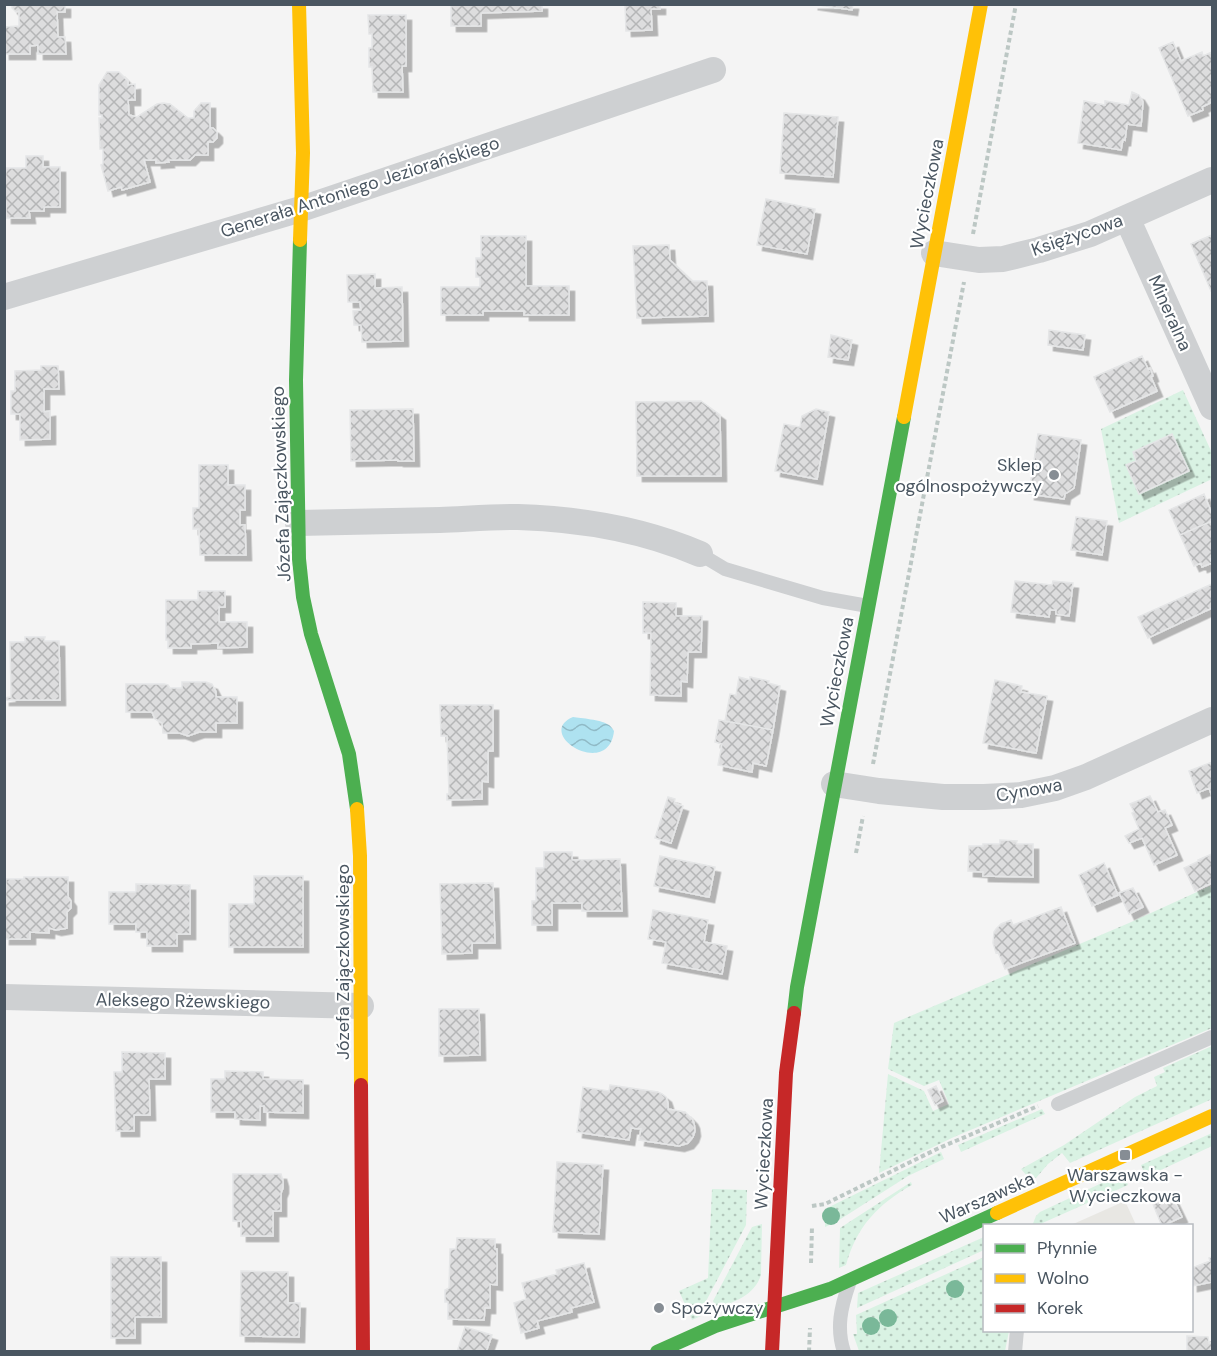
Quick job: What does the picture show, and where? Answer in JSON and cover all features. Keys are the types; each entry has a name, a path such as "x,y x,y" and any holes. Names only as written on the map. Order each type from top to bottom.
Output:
{"street":[{"name":"Józefa Zajączkowskiego","path":"298,4 303,153 296,380 299,559 309,625 349,754 357,807 360,856 363,1352"},
{"name":"Wycieczkowa","path":"772,1352 786,1073 797,987 981,4"},
{"name":"Generała Antoniego Jeziorańskiego","path":"4,297 301,209 714,70"},
{"name":"Księżycowa","path":"934,253 979,260 1003,259 1039,250 1090,234 1212,180"},
{"name":"Mineralna","path":"1127,218 1212,407"},
{"path":"298,523 517,517 563,520 619,528 652,536 700,554"},
{"name":"Cynowa","path":"834,784 869,790 943,797 1021,795 1055,788 1086,777 1212,720"},
{"name":"Aleksego Rżewskiego","path":"4,997 361,1006"},
{"name":"Warszawska","path":"657,1352 715,1326 817,1294 1212,1116"}],"lane":[{"path":"700,554 725,569 823,598 868,606"},
{"path":"1058,1104 1212,1037"},
{"path":"1011,1207 1016,1222"},
{"path":"844,1352 839,1323 851,1279"},
{"path":"1015,1352 1017,1332"}],"path":[{"path":"855,859 1016,4"},
{"path":"812,1206 825,1204 939,1148 1041,1105 1058,1104"},
{"path":"812,1196 812,1215"},
{"path":"811,1267 812,1226"},
{"path":"809,1352 810,1319"}],"shaded area":[{"path":"1125,1201 1136,1224 1073,1224"}],"green space":[{"path":"1183,390 1212,453 1212,479 1119,523 1101,429"},
{"path":"1210,886 1212,892 1212,1028 954,1137 879,1173 888,1074 924,1091 933,1111 949,1104 939,1080 924,1086 888,1069 894,1023"},
{"path":"1212,1046 1212,1099 1070,1163 1062,1153 1036,1178 1027,1176 1021,1169 1064,1145 1135,1097 1157,1086 1154,1077 1165,1072 1163,1068"},
{"path":"1042,1109 1045,1114 961,1152 958,1145"},
{"path":"1212,1133 1212,1146 1146,1177 1141,1165"},
{"path":"941,1152 944,1159 908,1176 825,1227 825,1209"},
{"path":"1123,1173 1128,1185 1040,1224 1033,1224 1040,1212"},
{"path":"911,1182 912,1185 889,1200 870,1218 856,1239 846,1265 839,1268 840,1228"},
{"path":"712,1189 747,1190 746,1225 704,1305 698,1308 701,1316 692,1320 679,1291 708,1278"},
{"path":"762,1224 761,1275 758,1282 743,1297 716,1309 713,1301 752,1227"},
{"path":"983,1237 983,1250 857,1308 858,1293"},
{"path":"983,1257 983,1332 1009,1332 1005,1351 859,1351 853,1334 857,1334 856,1315"}],"water":[{"path":"573,717 596,720 609,725 614,731 609,745 600,752 588,753 567,742 562,733 563,724"}],"building":[{"path":"12,4 65,4 65,12 57,12 58,37 65,37 66,54 38,54 38,45 30,46 30,54 4,54 4,27 19,26 19,11 16,12 12,8"},
{"path":"451,4 542,4 542,11 481,13 481,26 451,26"},
{"path":"625,4 660,4 660,9 651,9 652,30 626,31"},
{"path":"812,4 853,4 852,10"},
{"path":"368,15 406,15 406,66 402,66 403,92 373,92 372,67 369,67 372,34 369,34"},
{"path":"1173,42 1181,61 1202,52 1203,56 1212,52 1212,102 1202,107 1203,110 1188,116 1159,48"},
{"path":"107,72 119,72 128,81 128,85 135,84 135,100 128,100 129,115 137,117 157,104 163,103 170,104 188,118 194,118 194,111 201,103 210,103 210,128 217,132 217,138 213,142 208,142 208,155 195,155 190,160 168,160 169,162 156,163 156,160 144,160 150,182 122,190 121,187 108,191 101,165 103,164 103,149 100,149 99,118 102,118 102,115 99,115 99,85"},
{"path":"1132,92 1139,95 1143,102 1141,126 1127,124 1121,150 1078,143 1084,101 1105,105 1105,101 1129,105"},
{"path":"784,113 838,117 833,177 780,173"},
{"path":"26,156 43,156 43,167 60,167 60,207 44,207 44,211 29,211 30,218 6,218 6,202 4,201 6,168 26,168"},
{"path":"766,199 815,209 807,254 757,245"},
{"path":"1212,235 1212,290 1211,291 1191,244"},
{"path":"481,236 526,236 526,286 569,286 569,315 524,315 524,311 483,311 483,315 441,315 441,287 480,287 480,277 476,277 476,258 481,258"},
{"path":"669,245 670,260 692,281 707,281 708,316 637,318 633,246"},
{"path":"375,274 375,288 402,287 403,341 362,342 361,325 354,325 353,311 361,310 360,302 348,302 347,275"},
{"path":"1049,330 1085,335 1083,350 1048,345"},
{"path":"831,335 852,340 848,360 828,357"},
{"path":"1142,356 1148,369 1150,368 1157,391 1110,412 1094,377"},
{"path":"41,366 58,366 59,389 44,389 44,412 50,411 50,439 20,440 20,414 11,414 11,391 15,391 15,371 41,370"},
{"path":"701,401 720,415 721,476 637,476 636,402"},
{"path":"413,409 414,461 351,461 350,410"},
{"path":"816,409 829,412 817,479 775,471 784,424 800,427 802,416"},
{"name":"Sklep ogólnospożywczy","path":"1038,434 1081,440 1074,488 1065,494 1064,499 1029,494"},
{"path":"1172,434 1189,471 1139,494 1126,465 1136,461 1133,452"},
{"path":"199,465 228,465 228,485 245,485 245,510 240,510 240,525 245,525 246,555 200,555 199,529 193,529 193,508 199,508"},
{"path":"1204,494 1212,514 1212,521 1180,535 1169,510"},
{"path":"1076,517 1107,521 1102,555 1071,550"},
{"path":"1212,521 1212,558 1210,559 1212,563 1202,567 1201,563 1194,566 1180,535"},
{"path":"1015,581 1052,585 1053,581 1073,583 1069,616 1056,614 1056,610 1050,610 1049,617 1011,612"},
{"path":"1212,584 1212,608 1148,638 1138,617"},
{"path":"198,591 225,591 225,607 219,607 219,622 247,622 247,647 218,648 218,643 191,644 191,648 168,648 166,600 198,600"},
{"path":"643,602 676,603 676,616 702,616 701,652 688,652 687,682 681,681 681,696 650,695 651,633 643,633"},
{"path":"25,637 45,637 44,641 59,641 60,700 4,700 4,698 11,697 10,642 25,642"},
{"path":"739,677 769,681 768,683 780,686 773,730 725,721 730,694 736,695"},
{"path":"995,680 1022,686 1021,692 1047,696 1036,753 983,743"},
{"path":"182,682 206,682 212,684 216,697 237,697 237,723 216,723 216,732 199,732 188,736 180,733 163,733 162,723 155,719 152,712 126,712 126,684 164,684 170,688 182,688"},
{"path":"440,705 493,705 493,751 488,751 488,782 482,781 482,799 447,800 447,794 449,794 447,736 441,736"},
{"path":"719,720 773,730 766,766 753,763 752,772 718,765 722,744 715,742"},
{"path":"1212,762 1212,796 1209,788 1197,793 1189,771"},
{"path":"1150,796 1158,812 1165,810 1172,825 1165,828 1177,855 1154,865 1142,838 1129,843 1125,836 1139,829 1130,804"},
{"path":"668,797 675,799 674,803 683,806 671,843 655,838"},
{"path":"1000,840 1017,841 1016,844 1033,844 1033,877 983,876 983,872 968,871 969,846 1000,844"},
{"path":"544,852 572,852 572,860 620,859 622,911 582,911 582,903 552,903 552,925 532,925 532,901 536,901 536,868 544,868"},
{"path":"1212,854 1212,883 1195,891 1184,868"},
{"path":"660,856 715,867 709,897 654,886"},
{"path":"1104,863 1118,895 1092,906 1079,875"},
{"path":"254,876 303,876 303,947 229,947 229,904 254,904"},
{"path":"24,877 68,877 68,897 71,901 71,908 67,912 67,928 56,930 49,928 49,933 30,932 30,939 4,939 6,879 24,879"},
{"path":"493,883 495,943 472,943 472,953 442,954 440,884"},
{"path":"136,884 190,885 190,934 177,934 177,946 147,946 147,932 136,932 136,924 109,924 109,892 136,892"},
{"path":"1133,888 1143,907 1129,914 1119,893"},
{"path":"1061,907 1075,943 1005,969 993,943 996,929 1011,920 1013,925"},
{"path":"653,910 708,920 704,942 727,946 722,974 662,963 666,942 648,939"},
{"path":"439,1009 479,1009 480,1055 439,1056"},
{"path":"122,1052 165,1053 165,1079 149,1079 150,1115 134,1115 134,1131 116,1131 114,1072 122,1072"},
{"path":"225,1071 263,1072 263,1079 303,1080 303,1113 264,1112 264,1106 260,1106 260,1120 235,1119 235,1112 211,1112 211,1079 225,1079"},
{"path":"610,1085 662,1094 666,1097 668,1109 685,1112 692,1119 695,1131 693,1137 688,1143 679,1146 639,1140 641,1129 631,1128 629,1140 577,1132 583,1087 609,1091"},
{"path":"936,1086 943,1101 935,1105 928,1090"},
{"path":"557,1162 603,1165 599,1234 553,1232"},
{"path":"233,1174 281,1174 283,1188 281,1211 273,1211 273,1236 241,1236 241,1221 233,1221"},
{"path":"1171,1194 1182,1217 1161,1224 1152,1202"},
{"path":"457,1238 495,1239 497,1285 490,1284 490,1308 485,1308 484,1320 448,1319 445,1290 449,1288 450,1249 456,1249"},
{"path":"111,1257 161,1257 161,1317 135,1317 135,1338 111,1338"},
{"path":"1212,1257 1212,1282 1193,1286 1193,1268 1210,1261 1209,1258"},
{"path":"584,1263 594,1302 571,1308 572,1312 537,1321 539,1328 521,1333 514,1303 526,1299 522,1283 557,1274 556,1270"},
{"path":"241,1271 288,1272 288,1303 300,1303 299,1337 240,1336"},
{"path":"465,1327 492,1335 486,1352 457,1352"},
{"path":"1187,1336 1208,1337 1209,1343 1212,1343 1212,1352 1187,1352"}],"traffic: fast":[{"path":"300,240 296,380 299,559 303,597 311,634 349,754 357,809"},
{"path":"794,1013 904,417"},
{"path":"657,1352 715,1326 830,1289 997,1213"}],"traffic: slow":[{"path":"299,4 303,153 300,240"},
{"path":"904,417 981,4"},
{"path":"357,809 360,856 361,1085"},
{"path":"997,1213 1212,1116"}],"traffic: jam":[{"path":"772,1352 786,1073 794,1013"},
{"path":"361,1085 363,1352"}],"place":[{"name":"Sklep ogólnospożywczy","path":"1054,475"},
{"name":"Warszawska - Wycieczkowa","path":"1125,1155"},
{"name":"Spożywczy","path":"659,1308"}]}
